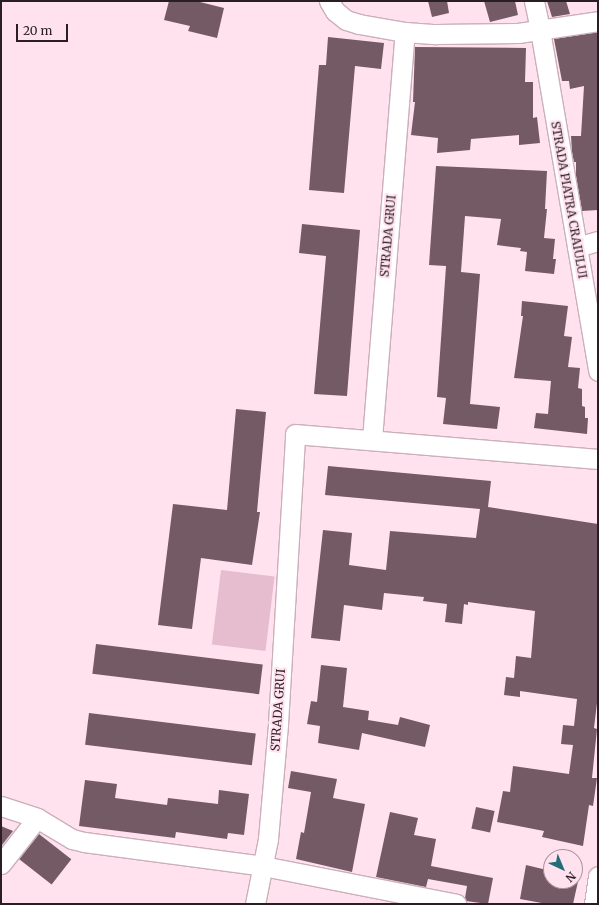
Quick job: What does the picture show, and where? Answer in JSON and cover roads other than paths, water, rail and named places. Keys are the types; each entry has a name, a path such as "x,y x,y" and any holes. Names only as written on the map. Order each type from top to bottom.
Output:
{"street":[{"path":"329,1 335,11 346,20 359,24 405,32 492,34 540,30 598,21"},
{"name":"STRADA PIATRA CRAIULUI","path":"534,1 598,371"},
{"name":"STRADA GRUI","path":"372,439 405,32"},
{"path":"577,246 598,241"},
{"name":"STRADA GRUI","path":"263,866 268,839 278,724 295,434 372,439 598,459"},
{"path":"1,806 37,818 72,839 84,842 263,866 456,904"},
{"path":"1,864 37,818"},
{"path":"255,904 263,866"},
{"path":"594,904 598,876"}]}
